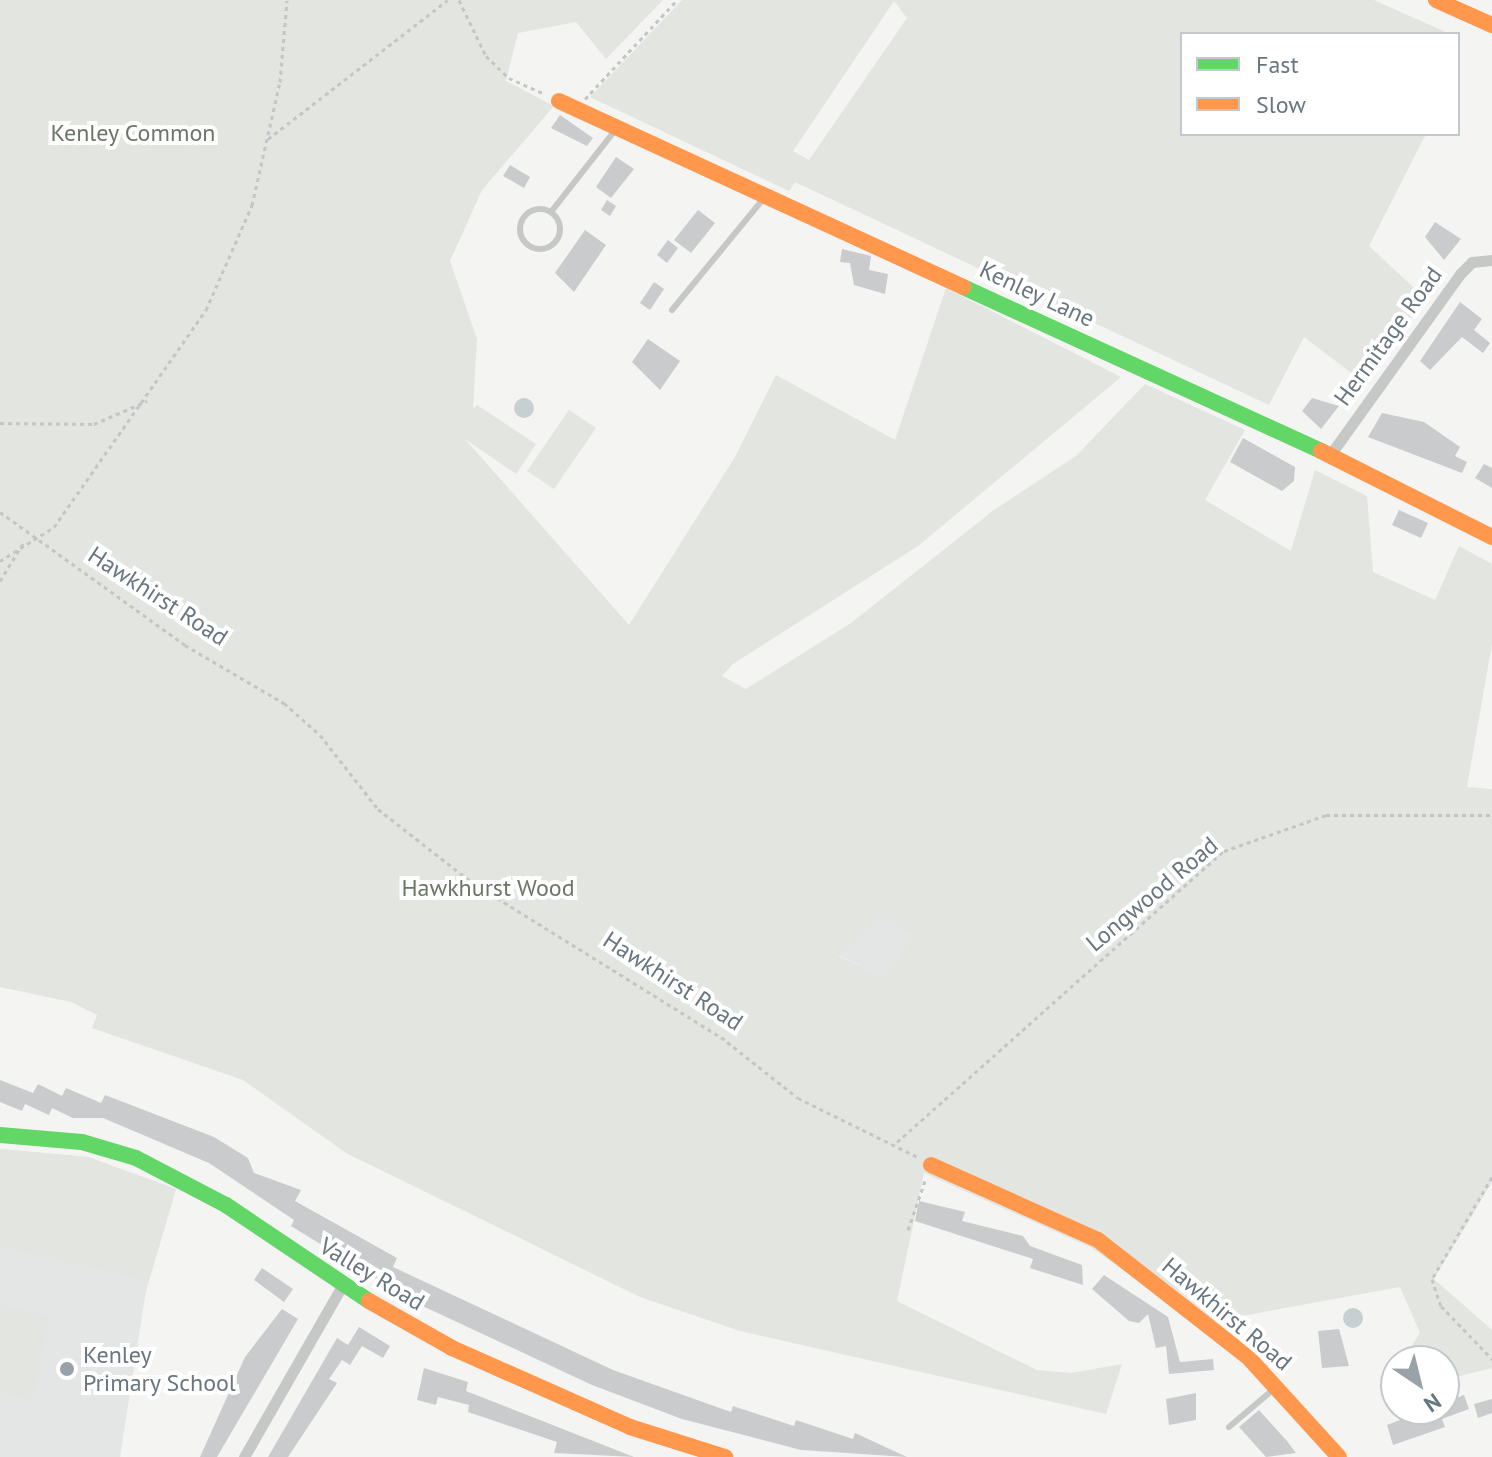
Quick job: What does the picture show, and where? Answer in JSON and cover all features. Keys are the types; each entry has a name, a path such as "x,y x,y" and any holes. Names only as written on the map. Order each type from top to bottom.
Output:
{"street":[{"path":"1436,0 1466,6 1492,25"},
{"name":"Kenley Lane","path":"559,101 1330,455 1492,537"},
{"name":"Hermitage Road","path":"1330,455 1460,274 1472,262 1492,260"},
{"name":"Valley Road","path":"0,1135 82,1142 136,1158 226,1205 342,1286 559,1398 725,1457"},
{"name":"Hawkhirst Road","path":"931,1165 1098,1240 1277,1385 1339,1457"},
{"path":"244,1457 342,1286"}],"lane":[{"path":"551,212 618,127"},
{"path":"672,310 766,196"},
{"path":"538,209 551,212 557,239 547,247 529,245 522,221 538,209"},
{"path":"1229,1427 1277,1385"}],"path":[{"path":"0,561 27,538 54,527 148,400 231,258 268,139 287,0"},
{"path":"268,139 448,0"},
{"path":"459,0 486,56 509,78 559,101"},
{"path":"577,107 677,0"},
{"path":"0,423 94,424 148,400"},
{"name":"Hawkhirst Road","path":"0,512 27,538 284,703 320,735 378,809 470,881 684,1013 798,1098 896,1142 931,1165"},
{"path":"0,581 27,538"},
{"name":"Longwood Road","path":"896,1142 1224,851 1326,815 1492,815"},
{"path":"1492,1177 1432,1279 1441,1306 1492,1359"},
{"path":"908,1230 924,1186"}],"shaded area":[{"path":"524,398 531,401 534,408 531,415 524,418 517,415 514,408 517,401"},
{"path":"886,914 913,937 884,976 837,955"},
{"name":"Kenley Primary School","path":"0,1149 88,1157 176,1189 146,1291 120,1457 0,1457"},
{"path":"1353,1308 1360,1311 1363,1318 1360,1325 1353,1328 1346,1325 1343,1318 1346,1311"}],"green space":[{"path":"0,0 663,0 606,59 576,22 518,33 506,81 554,106 482,190 450,261 477,339 473,409 477,405 536,444 516,474 465,439 629,625 735,457 776,375 895,440 946,288 1121,377 918,546 733,664 722,676 746,689 851,623 994,510 1076,456 1145,384 1245,430 1205,500 1291,551 1315,470 1367,496 1373,572 1435,600 1459,546 1492,564 1492,644 1467,787 1492,789 1492,1182 1434,1279 1492,1330 1492,1368 1460,1376 1460,1345 1412,1345 1420,1333 1400,1287 1198,1324 1092,1248 924,1173 897,1301 1037,1370 1071,1373 1122,1364 1106,1414 740,1331 640,1297 346,1153 243,1080 92,1028 97,1015 71,1002 0,987","holes":["886,915 913,937 884,976 838,956"]},
{"path":"682,0 1374,0 1446,32 1180,32 1180,136 1425,136 1369,246 1426,299 1366,384 1304,337 1269,405 795,182 789,191 590,97","holes":["894,1 907,18 809,160 793,151"]},
{"path":"569,410 596,428 554,489 527,471"},
{"path":"0,1149 88,1157 176,1189 149,1280 0,1246"},
{"path":"0,1306 49,1316 32,1399 0,1393"}],"building":[{"path":"560,115 593,138 587,146 551,128"},
{"path":"616,157 634,169 611,198 596,187"},
{"path":"510,165 530,177 524,188 503,176"},
{"path":"607,200 616,206 610,216 601,210"},
{"path":"698,210 715,223 691,253 674,240"},
{"path":"1435,222 1461,239 1444,260 1425,237"},
{"path":"585,230 606,245 574,292 555,273"},
{"path":"668,240 678,248 667,263 657,255"},
{"path":"842,249 871,256 869,270 888,274 885,294 854,285 850,263 840,262"},
{"path":"654,282 664,289 650,310 640,303"},
{"path":"1460,302 1482,319 1474,330 1490,343 1483,353 1462,337 1430,370 1420,361"},
{"path":"648,339 680,361 660,390 632,362"},
{"path":"1312,398 1339,406 1321,429 1302,411"},
{"path":"1382,413 1424,422 1460,447 1455,456 1467,462 1462,473 1368,437"},
{"path":"1243,438 1295,467 1294,481 1282,491 1230,462"},
{"path":"1484,464 1492,468 1492,488 1475,478"},
{"path":"1399,510 1428,523 1421,538 1392,525"},
{"path":"0,1080 33,1093 38,1084 62,1096 66,1088 101,1103 105,1095 214,1137 248,1158 254,1173 301,1190 295,1201 397,1258 393,1267 613,1370 731,1412 733,1406 794,1426 796,1420 853,1439 855,1433 907,1457 801,1450 682,1419 592,1385 414,1302 291,1226 294,1220 209,1163 103,1118 73,1118 52,1108 49,1115 25,1104 22,1111 0,1102"},
{"path":"919,1201 965,1212 962,1221 1023,1236 1030,1246 1082,1265 1083,1285 1030,1268 1033,1259 915,1221"},
{"path":"262,1268 293,1289 284,1302 254,1280"},
{"path":"1104,1275 1168,1317 1180,1362 1213,1359 1214,1370 1169,1374 1166,1346 1156,1348 1148,1314 1139,1323 1129,1321 1092,1289"},
{"path":"282,1309 298,1319 217,1457 200,1457 245,1357"},
{"path":"359,1327 390,1346 383,1358 362,1346 350,1365 342,1360 329,1379 337,1383 288,1457 268,1457 337,1338 348,1345"},
{"path":"1339,1329 1349,1366 1322,1368 1318,1331"},
{"path":"424,1368 468,1382 466,1391 634,1457 554,1453 557,1442 468,1412 469,1405 438,1397 436,1405 417,1400"},
{"path":"1196,1393 1196,1420 1169,1425 1166,1399"},
{"path":"1464,1395 1469,1409 1460,1412 1460,1397"},
{"path":"1492,1399 1492,1413 1478,1418 1474,1404"},
{"path":"1259,1410 1296,1453 1266,1457 1239,1427"},
{"path":"1387,1425 1445,1427 1393,1445"}],"traffic: fast":[{"path":"963,287 1321,451"},
{"path":"0,1135 82,1142 136,1158 226,1205 369,1301"}],"traffic: slow":[{"path":"1436,0 1492,25"},
{"path":"559,101 963,287"},
{"path":"1321,451 1492,537"},
{"path":"931,1165 1098,1240 1248,1357 1339,1457"},
{"path":"369,1301 452,1348 630,1427 725,1457"}],"place":[{"name":"Kenley Primary School","path":"67,1369"}],"park label":[{"name":"Kenley Common","path":"133,133"},
{"name":"Hawkhurst Wood","path":"488,888"}]}
